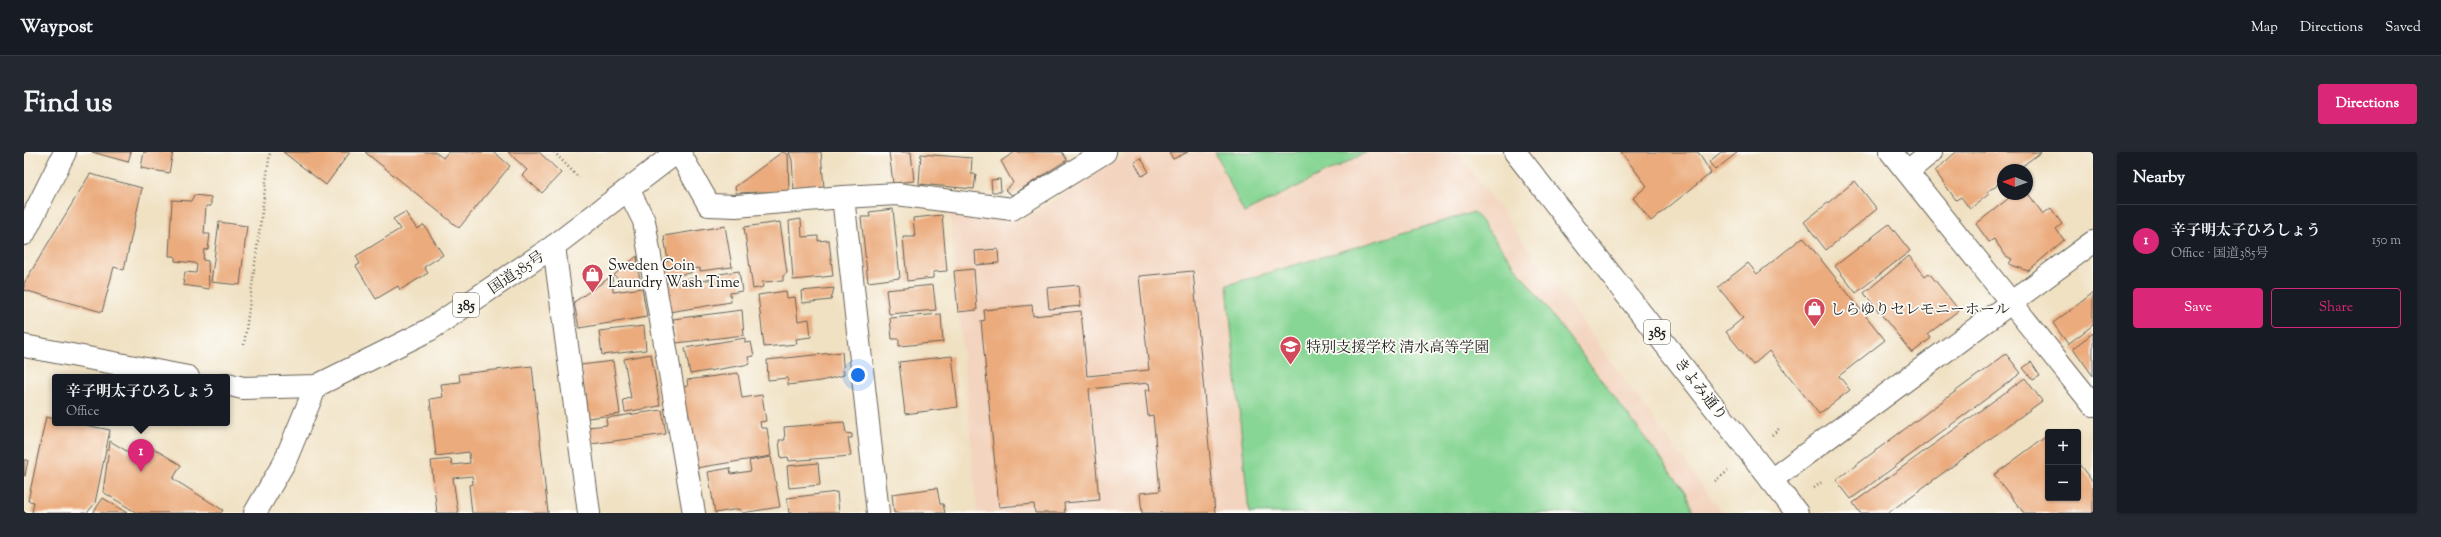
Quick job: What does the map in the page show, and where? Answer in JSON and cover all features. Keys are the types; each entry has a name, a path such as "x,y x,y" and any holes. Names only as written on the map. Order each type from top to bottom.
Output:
{"main road":[{"path":"24,234 65,152"},
{"path":"678,152 709,205 736,206 897,194 1012,209 1105,152"},
{"name":"国道385号","path":"230,385 243,388 316,386 429,330 554,246 629,191 678,152"},
{"name":"きよみ通り","path":"1515,152 1770,480 1798,513"},
{"path":"1892,152 2012,301 2093,405"},
{"path":"1907,172 1931,152"},
{"path":"629,191 644,221 694,513"},
{"path":"843,197 878,513"},
{"path":"1770,480 2093,242"},
{"path":"554,246 589,513"},
{"path":"24,346 172,374"},
{"path":"255,513 285,461 316,386"}],"path":[{"path":"244,345 270,152"},
{"path":"554,152 579,178"}],"shaded area":[{"name":"特別支援学校 清水高等学園","path":"1130,152 1458,152 1722,513 977,513 950,208 1022,221"}],"green space":[{"path":"1215,152 1367,152 1244,213"},
{"path":"1474,212 1686,492 1694,513 1249,513 1227,285"}],"building":[{"path":"92,152 131,152 128,162"},
{"path":"144,152 173,152 169,173 141,168"},
{"path":"283,152 350,152 326,185"},
{"path":"365,152 435,152 443,158 448,152 494,152 510,166 459,228"},
{"path":"508,152 539,152 561,173 542,193 522,175 527,170"},
{"path":"782,152 788,154 789,191 736,193 735,187"},
{"path":"789,152 821,152 824,188 794,190 792,160"},
{"path":"889,152 911,152 914,181 893,183"},
{"path":"1015,152 1062,152 1067,160 1012,195 1005,190 1013,183 1001,161"},
{"path":"1169,152 1188,152 1173,159"},
{"path":"1621,152 1698,152 1711,173 1651,221 1633,198 1647,186"},
{"path":"1721,152 1738,152 1715,170 1709,162"},
{"path":"1956,152 2041,152 2025,164 1997,164 1997,184 1987,192 1989,194 1970,209 1961,197 1956,200 1935,171"},
{"path":"921,154 972,158 971,174 976,174 974,189 919,184"},
{"path":"1141,158 1149,172 1142,176 1134,161"},
{"path":"90,174 142,188 124,270 114,267 102,312 24,290 24,283"},
{"path":"1000,179 1001,192 992,192 991,180"},
{"path":"1855,181 1877,209 1826,250 1804,222"},
{"path":"194,195 211,197 211,206 206,206 204,234 210,234 208,249 204,250 203,260 208,261 209,289 183,285 185,272 196,273 197,265 194,263 175,261 175,256 169,256 172,200 191,201"},
{"path":"2006,200 2033,200 2043,214 2051,208 2062,224 2056,229 2064,240 2028,271 2009,264 2012,259 2006,256 1994,239 1989,242 1976,224"},
{"path":"893,209 900,278 868,282 861,217 870,217 869,212"},
{"path":"405,212 417,229 424,225 443,255 424,267 428,273 400,290 398,286 376,299 356,266 360,264 356,256 400,229 393,219"},
{"path":"942,215 947,271 933,272 933,278 907,281 903,237 915,237 913,218"},
{"path":"801,219 802,237 818,236 818,241 829,240 833,276 793,280 789,221"},
{"path":"219,222 247,226 240,285 211,282"},
{"path":"780,222 787,273 783,276 783,281 762,282 763,287 753,289 744,227"},
{"path":"1889,224 1910,251 1856,293 1835,266"},
{"path":"725,226 732,267 700,271 700,268 691,269 691,273 664,277 661,262 668,261 664,236"},
{"name":"しらゆりセレモニーホール","path":"1803,237 1885,340 1839,376 1850,390 1819,414 1769,351 1753,365 1726,332 1743,318 1718,287 1748,263 1757,274"},
{"path":"998,249 999,263 976,265 975,251"},
{"path":"637,256 640,283 623,285 614,275"},
{"path":"1909,256 1925,276 1929,273 1959,310 1928,334 1931,338 1912,353 1864,293"},
{"path":"974,269 977,310 958,312 954,271"},
{"path":"739,271 742,291 730,293 731,302 669,312 664,283 694,278 695,282 713,279 713,275"},
{"path":"1193,271 1215,513 1142,513 1140,493 1160,491 1153,415 1148,416 1145,390 1150,390 1149,383 1089,389 1099,500 1064,503 1065,513 1035,513 1034,504 999,507 981,321 985,320 984,310 1032,305 1033,316 1081,311 1087,376 1149,370 1139,276"},
{"path":"612,276 613,292 642,288 647,317 579,328 574,302"},
{"path":"933,285 936,310 889,314 886,290"},
{"path":"1079,285 1081,306 1049,309 1047,288"},
{"path":"834,288 831,300 802,303 801,291"},
{"path":"786,291 787,298 795,297 798,321 809,319 811,337 796,339 797,344 764,347 758,295"},
{"path":"2093,293 2093,325 2068,344 2053,323"},
{"path":"742,310 744,335 676,343 673,319"},
{"path":"941,314 943,342 899,346 899,339 892,339 890,318"},
{"path":"644,326 646,350 602,355 599,331"},
{"path":"2093,333 2093,376 2073,348"},
{"path":"745,338 745,343 751,342 754,356 748,357 750,364 690,374 685,348"},
{"path":"842,352 844,375 821,381 788,385 788,378 768,380 767,360"},
{"path":"651,354 660,406 625,412 623,400 631,398 624,359"},
{"path":"2006,354 2021,373 1851,499 1836,480"},
{"path":"952,356 958,407 905,414 899,362"},
{"path":"613,361 620,414 588,418 581,365"},
{"path":"2031,362 2040,376 2033,380 2023,368"},
{"path":"532,366 548,513 472,513 469,485 473,484 472,476 453,478 458,513 437,513 431,461 451,459 452,465 470,463 469,452 436,456 430,399 443,397 441,384 460,382 459,374"},
{"path":"738,373 742,398 762,395 766,421 760,422 761,428 767,428 771,456 696,468 681,387 688,386 687,380"},
{"path":"2025,378 2042,401 1888,513 1860,513 1853,503"},
{"path":"662,410 666,434 591,444 588,427 607,425 606,418"},
{"path":"46,417 52,418 52,426 90,426 110,430 95,503 87,513 32,513 34,502 28,501"},
{"path":"844,422 846,433 852,434 852,438 848,438 851,456 789,461 788,457 781,458 779,440 785,440 784,427"},
{"path":"2045,437 2045,501 2081,501 2081,467 2093,482 2093,513 2024,513 1994,475"},
{"path":"110,441 143,461 151,447 181,465 173,479 223,510 221,513 137,513 103,492"},
{"path":"771,457 780,507 742,513 739,509 715,513 708,472 730,468 731,474 751,471 749,461"},
{"path":"24,460 28,460 25,476 24,476"},
{"path":"818,463 820,485 789,488 787,466"},
{"path":"937,488 940,504 943,504 945,513 894,513 892,494"},
{"path":"837,492 839,513 789,513 787,498"},
{"path":"103,498 127,513 93,513"}],"place":[{"name":"Sweden Coin Laundry Wash Time","path":"592,294"},
{"name":"しらゆりセレモニーホール","path":"1814,328"},
{"name":"特別支援学校 清水高等学園","path":"1290,366"},
{"name":"辛子明太子ひろしょう","path":"141,472"}]}
